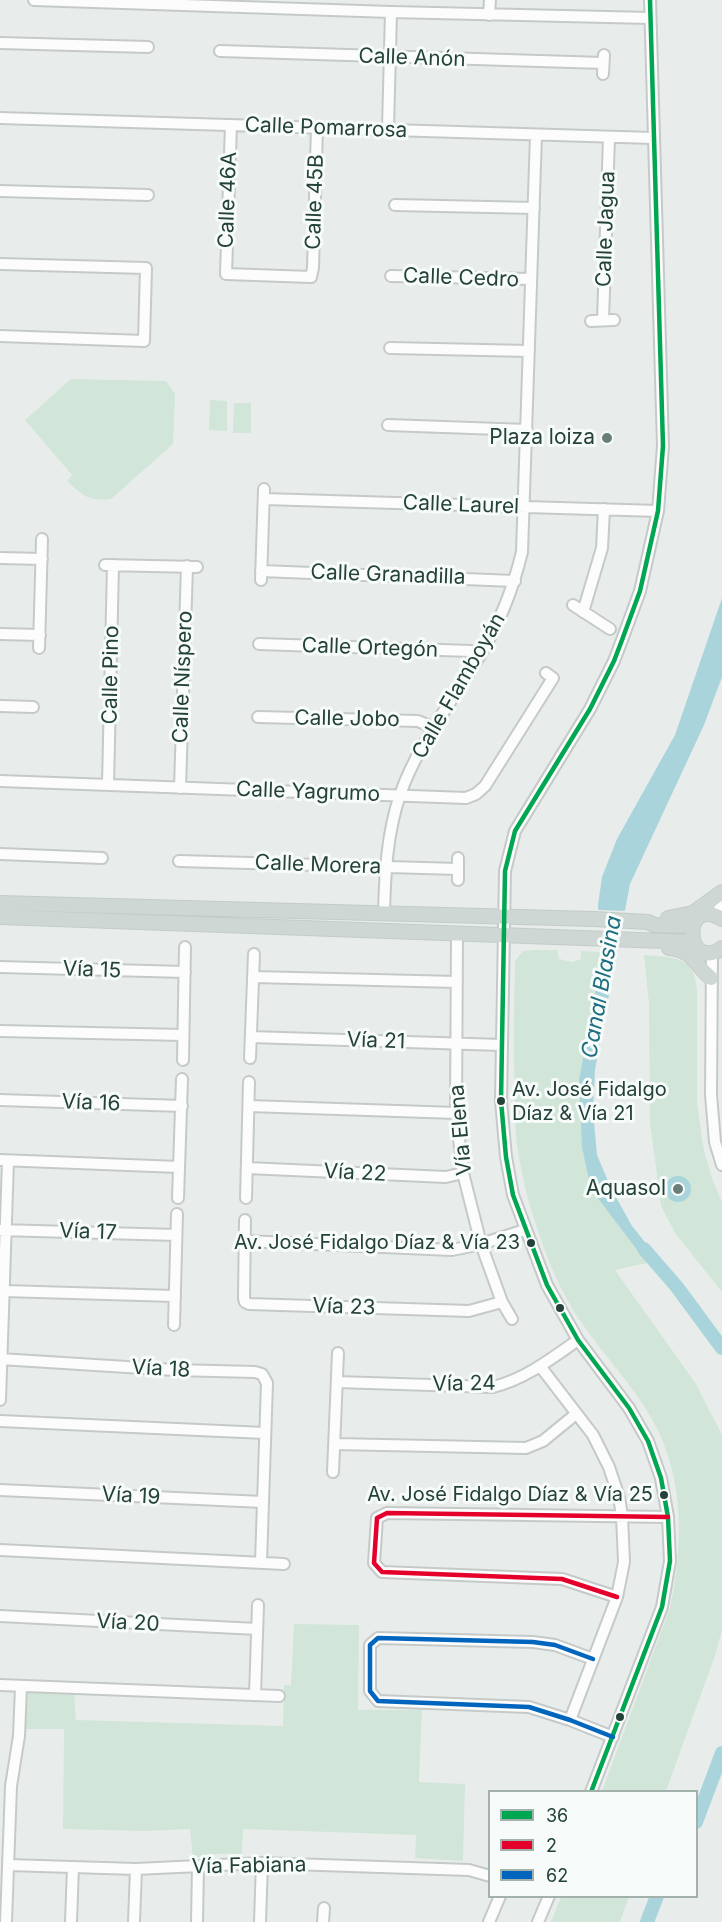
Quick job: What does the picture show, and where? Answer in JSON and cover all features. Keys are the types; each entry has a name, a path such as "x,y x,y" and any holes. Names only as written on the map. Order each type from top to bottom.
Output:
{"main road":[{"path":"0,903 644,921 693,913 722,892"},
{"path":"717,950 700,950 693,942 691,932 692,926 702,916 719,917"},
{"path":"0,917 618,939 628,945 693,942"},
{"path":"644,921 654,925 692,926"},
{"path":"638,943 684,951 692,956 703,972 711,978"}],"street":[{"path":"34,0 301,5 391,12 650,18"},
{"path":"489,15 490,0"},
{"path":"591,1790 662,1607 670,1561 668,1516 662,1478 648,1441 629,1408 578,1340 547,1285 513,1195 506,1157 501,1101 505,872 515,831 590,709 614,661 640,591 658,511 663,446 650,0"},
{"path":"388,129 391,12"},
{"path":"0,43 148,47"},
{"name":"Calle Anón","path":"220,51 604,64"},
{"name":"Calle Pomarrosa","path":"0,118 653,138"},
{"name":"Calle 46A","path":"231,125 226,274 311,277"},
{"name":"Calle 45B","path":"311,277 317,128"},
{"name":"Calle Flamboyán","path":"384,913 385,867 399,796 415,760 480,656 504,610 515,581 522,552 536,135"},
{"name":"Calle Jagua","path":"591,321 609,320 609,138"},
{"path":"0,190 148,195"},
{"path":"395,205 534,208"},
{"path":"0,264 146,268 144,341 0,336"},
{"name":"Calle Cedro","path":"391,276 531,279"},
{"path":"390,348 529,351"},
{"path":"388,425 527,430"},
{"name":"Calle Laurel","path":"261,575 264,494 658,511"},
{"path":"583,612 602,548 604,509"},
{"path":"39,648 42,538"},
{"path":"0,558 42,560"},
{"name":"Calle Pino","path":"108,784 109,565 192,566"},
{"name":"Calle Níspero","path":"180,788 192,566"},
{"name":"Calle Granadilla","path":"261,575 515,581"},
{"path":"573,605 610,629"},
{"path":"0,634 40,635"},
{"name":"Calle Ortegón","path":"259,644 471,651 480,656"},
{"name":"Calle Yagrumo","path":"0,781 466,798 476,794 485,786 549,676"},
{"path":"0,706 33,707"},
{"name":"Calle Jobo","path":"258,717 418,721 434,728"},
{"path":"0,854 102,858"},
{"name":"Calle Morera","path":"179,861 458,869"},
{"path":"719,917 722,902"},
{"name":"Vía Elena","path":"457,933 456,1113 463,1173 481,1244 502,1302 512,1319"},
{"path":"183,1060 185,947"},
{"path":"717,950 711,978 711,1095 722,1166"},
{"path":"250,1058 254,954"},
{"name":"Vía 15","path":"0,967 185,972"},
{"path":"254,977 457,982"},
{"path":"0,1031 183,1035"},
{"name":"Vía 21","path":"251,1037 501,1045"},
{"path":"178,1198 182,1079"},
{"path":"246,1198 249,1082"},
{"name":"Vía 16","path":"0,1100 182,1106"},
{"path":"249,1106 456,1113"},
{"path":"0,1400 4,1291 4,1160 179,1167"},
{"name":"Vía 22","path":"247,1168 446,1177 463,1173"},
{"path":"174,1325 177,1214"},
{"name":"Vía 23","path":"245,1220 244,1298 249,1304 470,1311 502,1302"},
{"name":"Vía 17","path":"3,1230 176,1235"},
{"path":"244,1241 452,1250 481,1244 525,1230"},
{"path":"4,1291 175,1296"},
{"name":"Vía 24","path":"337,1382 493,1387 511,1383 578,1340"},
{"path":"333,1472 338,1353"},
{"name":"Vía 18","path":"1,1359 262,1374 267,1383 263,1502"},
{"path":"540,1366 592,1435 609,1467 619,1497 622,1516 624,1562 617,1597 570,1720"},
{"path":"335,1444 526,1448 543,1441 576,1414"},
{"path":"0,1421 265,1433"},
{"name":"Vía 19","path":"0,1490 263,1502"},
{"path":"261,1562 263,1502"},
{"path":"617,1597 562,1579 382,1572 374,1563 377,1518 387,1513 668,1516"},
{"path":"0,1550 284,1564"},
{"path":"255,1695 258,1605"},
{"name":"Vía 20","path":"0,1616 257,1629"},
{"path":"593,1659 555,1645 533,1642 378,1638 370,1645 370,1691 378,1701 529,1707 613,1737"},
{"path":"0,1685 279,1696"},
{"path":"6,1922 8,1865 5,1786 19,1736 21,1687"},
{"path":"260,1922 262,1863"},
{"name":"Vía Fabiana","path":"8,1865 136,1869 262,1863 469,1870 488,1876"},
{"path":"197,1922 198,1866"},
{"path":"70,1922 73,1868"},
{"path":"134,1922 136,1869"},
{"path":"489,1922 499,1898"},
{"path":"538,1922 549,1898"},
{"path":"323,1922 324,1908"}],"green space":[{"path":"71,379 166,381 175,394 173,444 111,499 91,498 72,486 67,481 72,475 25,420"},
{"path":"210,400 227,401 227,431 209,430"},
{"path":"234,403 251,403 251,433 233,433"},
{"path":"557,950 559,959 572,962 581,959 581,951 602,952 579,1080 607,1208 647,1263 615,1270 696,1384 722,1435 722,1629 716,1653 666,1790 602,1790 670,1608 679,1537 676,1489 671,1466 653,1421 628,1383 575,1313 555,1275 535,1223 518,1150 516,1127 515,961 523,951"},
{"path":"644,955 674,958 681,961 688,965 695,980 697,992 697,1103 704,1151 722,1202 722,1292 675,1233 661,1206 650,1122 649,1003"},
{"path":"294,1624 359,1625 358,1710 422,1710 419,1782 465,1784 463,1861 415,1858 416,1835 243,1829 242,1854 217,1854 193,1858 190,1829 145,1831 63,1829 64,1729 25,1729 28,1693 74,1693 76,1720 283,1726 284,1685 291,1685"},
{"path":"560,1898 629,1898 620,1922 551,1922"}],"water":[{"path":"722,598 722,677 704,725 630,884 595,1069 593,1111 597,1155 611,1188 632,1226 661,1262 647,1263 591,1189 582,1147 579,1080 602,955 598,905 602,877 617,839 675,735"},
{"name":"Aquasol","path":"678,1176 687,1180 691,1189 687,1198 678,1202 669,1198 665,1189 669,1180"}],"pier":[{"path":"596,910 628,911 621,950 599,949"}],"waterway":[{"name":"Canal Blasina","path":"644,1249 677,1287 722,1348"},
{"name":"Canal Blasina","path":"698,1817 722,1753"},
{"name":"Canal Blasina","path":"647,1922 656,1898"}],"transit line":[{"name":"36","path":"592,1790 662,1607 670,1561 668,1517 661,1478 648,1441 629,1408 578,1340 547,1285 513,1195 506,1157 501,1101 505,871 515,831 590,709 614,661 640,591 658,511 663,446 650,0"},
{"name":"2","path":"617,1597 562,1579 382,1572 374,1563 377,1518 387,1513 668,1517"},
{"name":"62","path":"593,1659 555,1645 533,1642 378,1638 370,1645 370,1691 378,1701 529,1707 613,1737"}],"place":[{"name":"Plaza loiza","path":"607,438"},
{"name":"Av. José Fidalgo Díaz & Vía 21","path":"501,1101"},
{"name":"Aquasol","path":"678,1189"},
{"name":"Av. José Fidalgo Díaz & Vía 23","path":"531,1243"},
{"name":"Av. José Fidalgo Díaz & Vía 25","path":"664,1495"}]}
